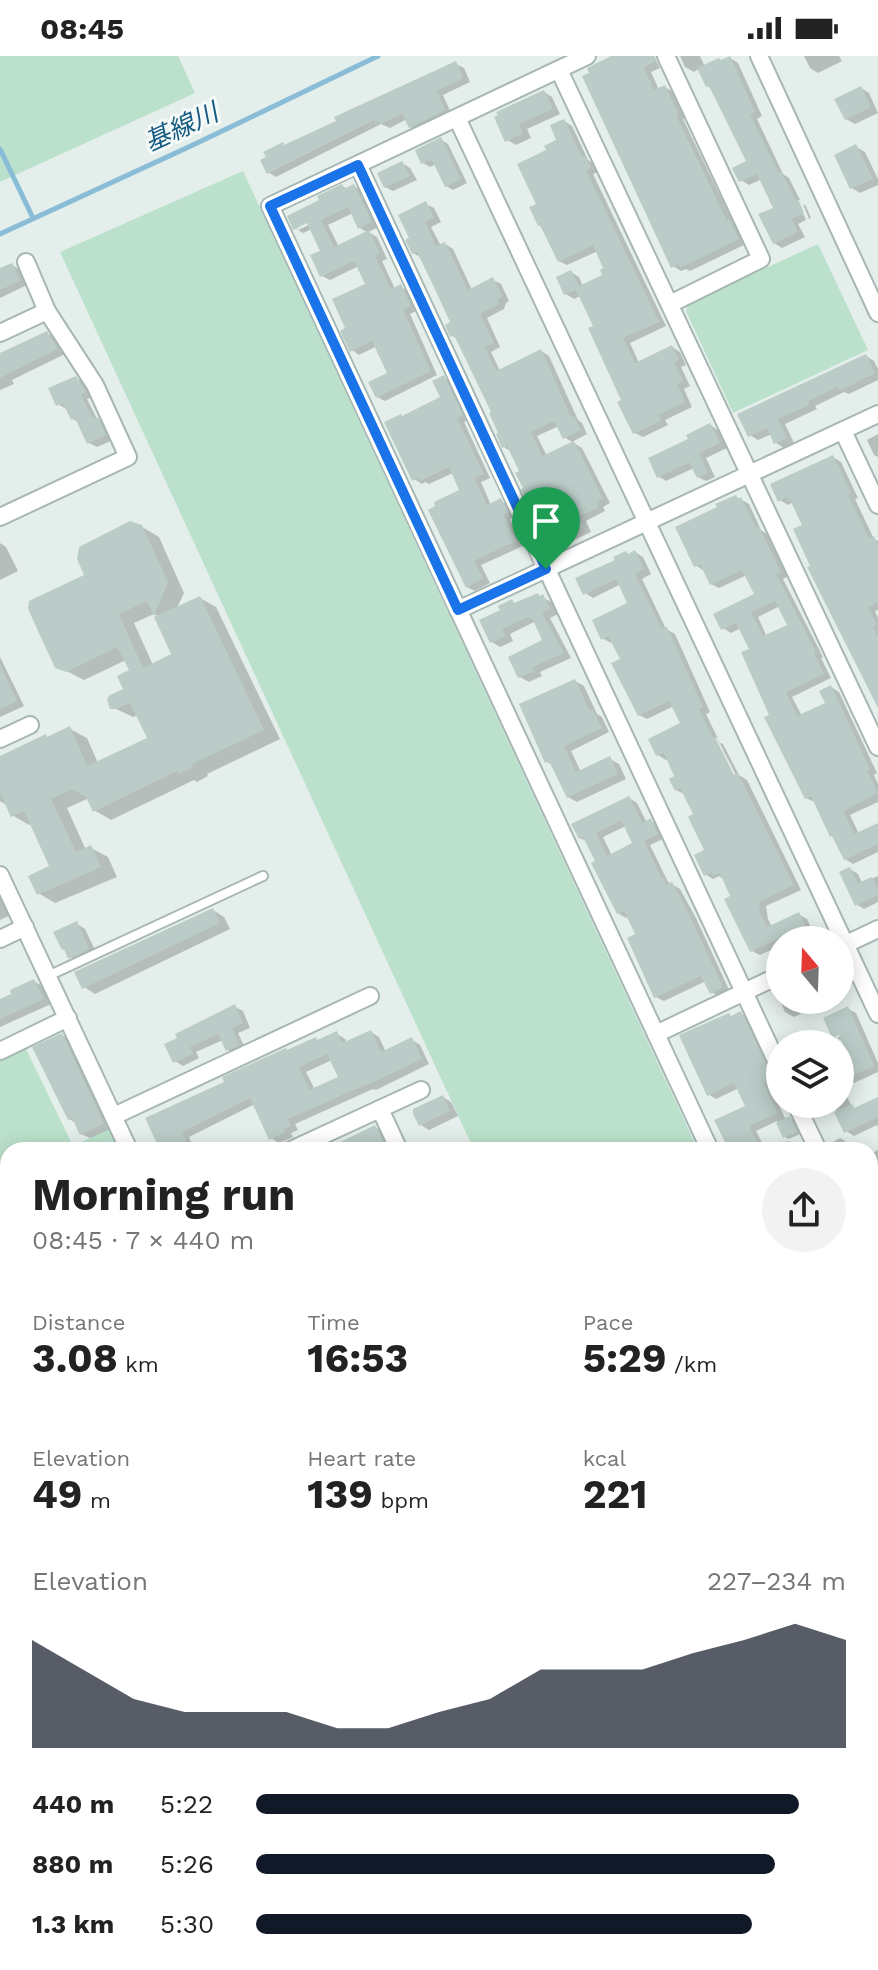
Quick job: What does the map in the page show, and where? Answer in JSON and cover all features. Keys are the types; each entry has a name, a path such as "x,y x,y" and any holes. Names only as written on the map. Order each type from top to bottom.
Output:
{"street":[{"path":"587,56 270,206 706,1142"},
{"path":"666,56 761,259 670,304"},
{"path":"759,56 878,313"},
{"path":"559,70 878,747"},
{"path":"457,118 834,926"},
{"path":"358,165 766,1039"},
{"path":"0,517 128,457 95,385 47,311 26,262"},
{"path":"0,333 47,311"},
{"path":"458,610 878,414"},
{"path":"843,431 878,505"},
{"path":"0,739 30,725"},
{"path":"0,875 125,1142"},
{"path":"0,939 25,927"},
{"path":"854,941 878,929"},
{"path":"854,967 878,1014"},
{"path":"656,1034 766,982"},
{"path":"114,1116 370,996"},
{"path":"0,1051 68,1018"},
{"path":"308,1142 421,1090"},
{"path":"380,1109 395,1142"},
{"path":"803,1118 814,1142"}],"lane":[{"path":"48,976 263,876"}],"green space":[{"path":"0,56 178,56 195,93 0,182"},
{"path":"243,171 694,1142 470,1142 60,252"},
{"path":"818,244 868,350 733,413 686,311 688,304"},
{"path":"25,1047 71,1142 0,1142 0,1059"},
{"path":"111,1128 117,1142 81,1142"}],"building":[{"path":"611,56 655,56 656,61 644,67 654,90 665,85 678,113 676,115 727,221 729,219 739,239 680,268 678,264 671,268 582,76 589,73 587,68"},
{"path":"730,56 755,112 750,114 778,172 781,171 804,213 792,219 798,232 773,244 758,214 773,208 757,174 739,182 732,168 746,161 697,68"},
{"path":"456,61 463,78 437,91 445,110 409,128 402,114 380,124 374,120 267,174 260,160 266,157 263,152 336,121 334,117"},
{"path":"861,86 871,107 845,120 834,99"},
{"path":"544,90 553,109 519,124 523,133 505,142 494,117 498,115 496,112"},
{"path":"564,119 582,157 585,156 591,168 586,170 659,322 623,338 635,363 672,345 679,360 674,362 683,381 677,384 685,402 658,415 661,421 633,434 617,402 621,400 588,328 593,326 576,290 564,295 556,277 571,270 579,286 602,275 600,270 603,268 593,245 558,262 529,207 536,204 517,164 546,150 544,146 556,140 550,125"},
{"path":"441,137 461,179 445,187 432,160 421,164 415,150"},
{"path":"856,144 873,179 850,189 834,155"},
{"path":"402,161 410,176 384,188 377,173"},
{"path":"342,184 344,189 354,184 372,222 358,229 348,207 321,220 334,247 369,230 380,254 375,256 391,289 401,284 411,306 403,310 431,371 376,398 368,382 387,373 372,341 350,352 340,331 345,328 332,299 365,284 354,261 320,277 310,255 320,251 307,223 293,230 287,216"},
{"path":"426,201 434,218 425,222 436,246 445,242 468,290 493,277 502,297 497,305 480,314 494,343 485,347 496,371 541,349 571,417 574,416 581,430 563,439 554,421 531,432 542,456 574,441 603,499 596,502 599,507 579,516 584,527 547,545 521,489 515,473 519,471 507,446 502,448 491,412 454,335 450,337 445,325 450,322 433,285 417,252 412,254 405,240 409,238 398,215"},
{"path":"12,263 20,281 0,290 0,268"},
{"path":"47,331 58,349 0,378 0,353"},
{"path":"866,354 875,373 839,391 837,387 808,401 809,405 778,419 787,438 774,444 767,428 748,437 737,414"},
{"path":"444,375 463,415 457,418 484,474 474,478 487,505 501,498 508,512 503,514 516,541 474,561 483,578 466,588 428,510 435,506 434,502 459,490 449,467 420,481 418,478 412,481 384,422 440,397 432,381"},
{"path":"76,376 86,392 81,395 93,419 98,417 106,435 87,444 75,418 71,420 63,403 56,406 48,388"},
{"path":"710,423 720,443 699,453 708,473 697,478 689,462 657,478 648,458 688,439 686,435"},
{"path":"833,455 869,538 874,536 878,545 878,602 868,607 877,625 873,627 878,637 878,708 807,567 810,566 793,529 802,525 790,500 787,497 778,502 770,484"},
{"path":"736,495 738,499 741,497 781,572 776,574 816,652 824,674 786,692 797,716 825,703 819,691 831,685 870,769 867,770 878,793 843,811 854,834 878,823 878,844 844,860 811,796 805,799 764,717 769,715 741,652 749,649 736,623 721,630 713,614 754,594 742,570 710,585 700,564 694,567 675,527 717,507 715,504","holes":["775,601 787,625 763,636 751,612"]},
{"path":"130,521 142,525 168,582 154,616 147,601 119,614 143,668 171,654 154,617 200,596 264,730 192,764 193,767 179,774 177,771 93,812 86,797 72,789 51,799 76,852 91,845 101,867 37,895 28,876 49,866 24,811 11,817 0,793 0,756 70,726 87,766 147,738 130,703 110,709 108,703 110,695 123,689 117,676 129,670 117,647 66,672 55,668 28,609 29,601 84,575 77,559 79,547"},
{"path":"635,550 644,569 635,574 662,629 667,627 703,707 699,709 734,775 738,773 794,885 759,902 766,926 766,945 750,952 724,899 730,896 720,873 713,876 712,872 704,876 694,855 704,850 688,817 693,814 680,788 675,791 669,779 674,776 664,753 656,756 648,739 680,723 669,701 638,716 611,663 620,659 608,636 601,640 592,620 627,603 616,579 583,595 575,578 615,560 613,557 626,551 628,554"},
{"path":"538,593 539,596 543,594 550,609 542,613 564,653 533,667 535,671 518,678 508,657 542,640 532,618 502,629 506,636 490,643 479,620 500,610 498,606 512,599 514,603"},
{"path":"0,664 17,701 0,709"},
{"path":"575,679 602,728 564,746 576,772 610,756 618,774 567,798 549,761 545,763 519,704"},
{"path":"629,796 642,823 651,818 658,834 644,841 666,885 672,882 723,987 710,994 701,976 654,998 627,938 635,934 624,911 617,914 591,863 595,861 583,837 579,839 571,824","holes":["621,820 632,843 607,856 596,833"]},
{"path":"850,867 858,883 872,877 878,895 855,906 839,872"},
{"path":"213,908 220,923 82,989 74,972"},
{"path":"799,912 806,926 769,926"},
{"path":"77,921 89,949 68,959 53,932"},
{"path":"34,979 44,999 0,1019 0,999 11,994 10,990"},
{"path":"235,1004 243,1023 232,1028 239,1045 226,1051 218,1034 190,1047 193,1054 173,1063 164,1044 177,1038 175,1034"},
{"path":"741,1011 766,1063 766,1082 763,1083 767,1118 749,1126 757,1142 725,1142 714,1120 745,1106 734,1083 707,1096 679,1035 729,1013 731,1016"},
{"path":"831,1014 851,1014 874,1066 854,1075 854,1030 828,1030 823,1018"},
{"path":"371,1030 381,1052 412,1037 422,1059 288,1119 291,1126 269,1140 250,1098 182,1132 186,1142 156,1142 145,1118 224,1082 222,1077 286,1048 337,1031 342,1043","holes":["327,1054 338,1077 309,1090 299,1067"]},
{"path":"62,1033 104,1124 80,1135 72,1118 68,1120 32,1047"},
{"path":"443,1095 450,1111 419,1126 413,1109"},
{"path":"878,1097 878,1117 844,1133 837,1118 854,1118 854,1108"},
{"path":"791,1118 797,1132 783,1138 776,1123"},
{"path":"375,1125 383,1142 340,1142"}],"waterway":[{"name":"基線川","path":"0,234 378,56"},
{"path":"0,149 33,218"}],"route":[{"path":"358,165 546,569 458,610 270,206 358,165"}]}
